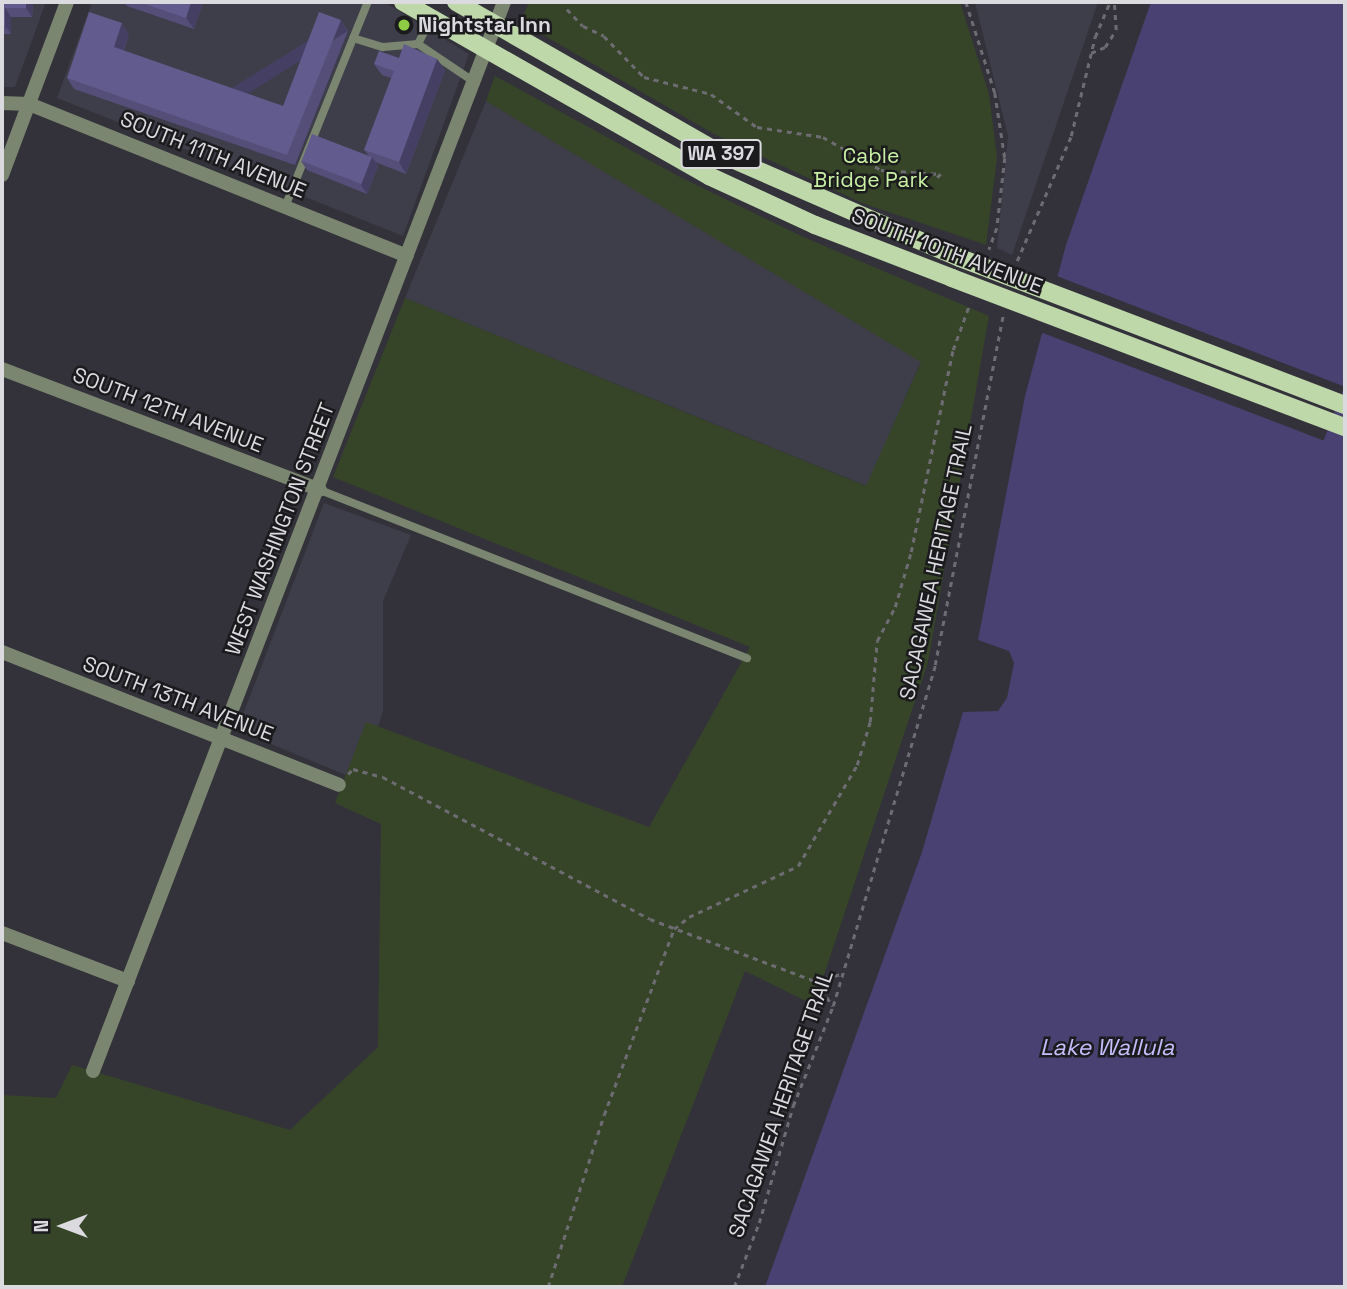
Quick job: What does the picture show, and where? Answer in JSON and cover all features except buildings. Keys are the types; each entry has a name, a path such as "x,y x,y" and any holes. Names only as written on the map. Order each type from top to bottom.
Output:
{"main road":[{"name":"SOUTH 10TH AVENUE","path":"403,2 485,51 735,189 952,278 1345,427"},
{"name":"SOUTH 10TH AVENUE","path":"456,2 733,160 960,258 1345,405"}],"street":[{"path":"2,175 67,2"},
{"name":"WEST WASHINGTON STREET","path":"93,1071 320,490 504,2"},
{"name":"SOUTH 11TH AVENUE","path":"2,103 29,104 407,256"},
{"name":"SOUTH 12TH AVENUE","path":"2,369 320,490"},
{"name":"SOUTH 13TH AVENUE","path":"2,652 339,785"},
{"path":"2,933 128,981"}],"lane":[{"path":"285,206 368,2"},
{"path":"418,44 431,19"},
{"path":"354,38 383,47 418,44 473,81"},
{"path":"320,490 747,658"}],"path":[{"path":"965,2 995,93 1005,158 997,228 988,251"},
{"path":"1091,53 1104,47 1116,30 1112,2"},
{"path":"1016,264 1071,136 1091,53 1112,2"},
{"path":"567,9 583,26 604,36 644,77 711,94 757,127 823,137 881,170 941,174 935,180"},
{"path":"548,1287 604,1115 674,929 689,917 798,866 857,765 870,722 877,641 895,607 911,552 953,350 971,300"},
{"name":"SACAGAWEA HERITAGE TRAIL","path":"734,1287 759,1223 793,1106 833,1006 935,665 1003,313"},
{"path":"339,785 353,769 383,777 674,929 815,981 833,1006"},
{"path":"815,981 843,973"}],"shaded area":[{"path":"2,2 46,2 15,87 2,87"},
{"path":"92,2 384,2 469,54 403,236 57,98"},
{"path":"975,2 1098,2 1012,255 997,248 1008,136"},
{"path":"486,101 921,361 867,486 405,298"},
{"path":"324,503 411,535 383,601 383,711 378,727 366,723 346,775 237,730"}],"green space":[{"name":"Cable Bridge Park","path":"529,2 960,2 989,94 997,158 986,245 862,203 714,134 526,25 524,14"},
{"path":"495,76 678,176 801,236 989,316 928,662 814,1005 745,971 622,1287 2,1287 2,1095 56,1098 72,1065 290,1130 378,1047 381,824 335,803 366,722 649,827 750,647 333,477 405,298 866,486 921,362 486,101"}],"water":[{"name":"Lake Wallula","path":"1151,2 1345,2 1345,1287 765,1287 922,852 963,712 998,711 1007,698 1014,663 1009,651 978,640 1025,396 1066,245"}],"pier":[{"path":"1054,275 1344,386 1324,441 1033,329"}],"place":[{"name":"Nightstar Inn","path":"404,25"}]}
